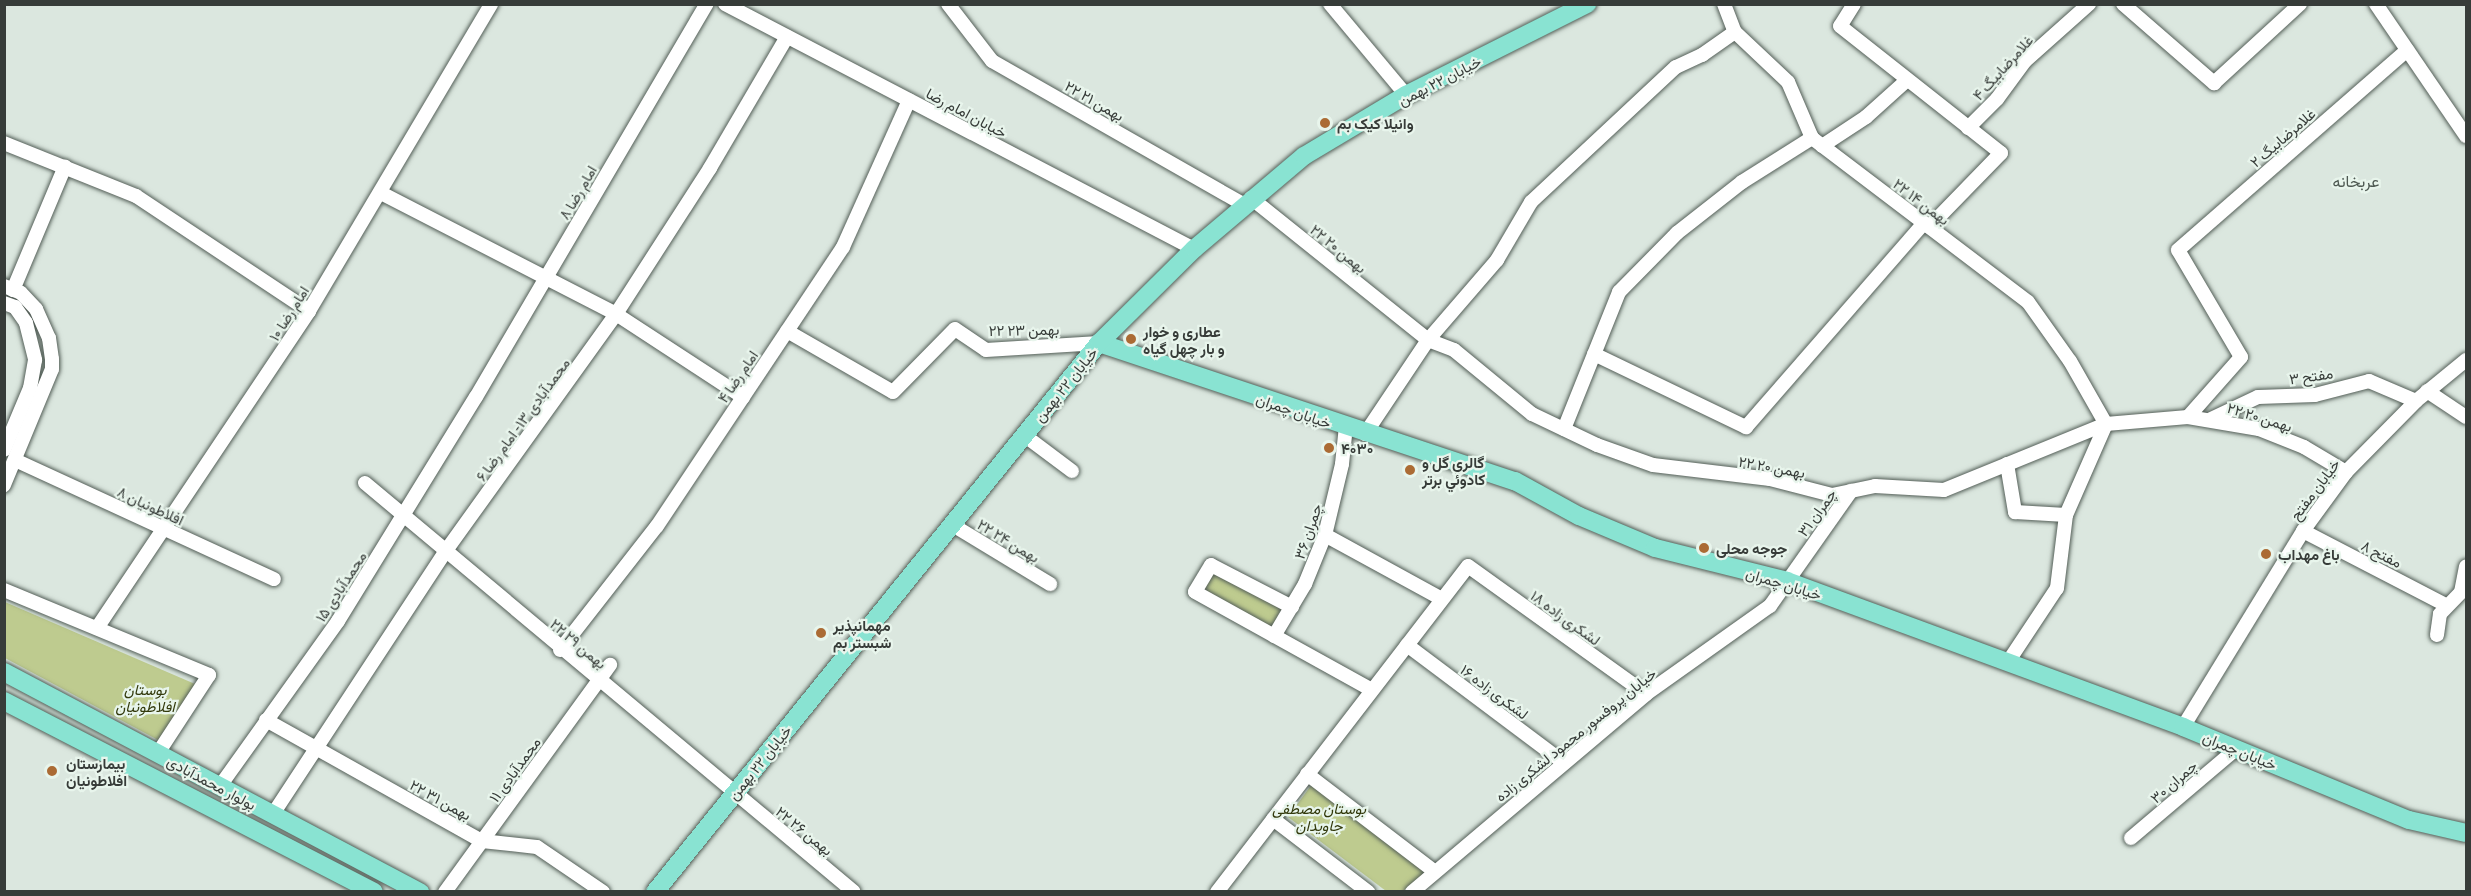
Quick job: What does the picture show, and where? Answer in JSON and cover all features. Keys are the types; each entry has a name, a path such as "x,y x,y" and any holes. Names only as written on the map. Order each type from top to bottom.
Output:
{"main road":[{"name":"خیابان ۲۲ بهمن","path":"655,891 1099,343 1194,249 1247,201 1304,156 1406,95 1587,4"},
{"name":"خیابان چمران","path":"1099,343 1346,428 1515,481 1579,516 1655,548 1787,581 2183,727 2409,820 2466,833"},
{"name":"بولوار محمدآبادی","path":"4,672 420,891"},
{"name":"بولوار محمدآبادی","path":"4,701 374,891"},
{"path":"114,757 126,737"}],"street":[{"name":"امام رضا ۱۰","path":"97,628 165,530 309,311 491,4"},
{"name":"امام رضا ۸","path":"476,397 707,4"},
{"name":"خیابان امام رضا","path":"725,4 1194,249"},
{"name":"۲۲ بهمن ۲۱","path":"948,4 992,61 1247,201"},
{"path":"1330,4 1406,95"},
{"name":"۲۲ بهمن ۱۴","path":"1724,4 1735,32 1788,82 1817,142 2028,302 2070,361 2106,424"},
{"path":"1594,354 1746,427 1926,225 2001,153 1905,81 1840,26 1854,4"},
{"name":"غلامرضابیگ ۴","path":"1968,128 1997,99 2025,61 2089,4"},
{"path":"2123,4 2214,82 2300,4"},
{"path":"2376,4 2466,136"},
{"path":"1365,434 1428,340 1497,260 1531,202 1676,67 1702,55 1735,32"},
{"name":"محمدآبادی ۱۳- امام رضا ۶","path":"273,814 445,552 616,314 710,168 787,37"},
{"name":"غلامرضابیگ ۲","path":"2188,417 2241,357 2178,250 2407,50"},
{"path":"1564,429 1619,292 1677,233 1742,182 1866,117 1905,81"},
{"name":"امام رضا ۴","path":"560,650 657,526 843,247 909,100"},
{"path":"4,143 136,196 309,311"},
{"path":"4,485 52,369 52,359 41,318 29,301 9,288 65,166"},
{"path":"381,193 547,276 616,314 743,397"},
{"name":"۲۲ بهمن ۲۰","path":"1247,201 1428,340 1454,350 1532,414 1653,465 1770,479 1832,495 1875,486 1944,490 2106,424 2188,417 2211,419 2259,429 2295,444 2346,472"},
{"path":"4,303 15,307 26,323 35,360 30,388 4,450"},
{"name":"۲۲ بهمن ۲۳","path":"787,331 893,392 955,328 987,350 1099,343"},
{"name":"خیابان مفتح","path":"2183,727 2303,531 2346,472 2416,401 2466,360"},
{"name":"مفتح ۳","path":"2211,419 2258,397 2315,395 2369,381 2416,401"},
{"path":"2427,391 2466,417"},
{"name":"محمدآبادی ۱۵","path":"220,786 338,621 476,397"},
{"path":"2008,662 2056,588 2066,515 2106,424"},
{"name":"چمران ۳۶","path":"1274,636 1292,607 1325,535 1342,464 1346,428"},
{"path":"1024,435 1072,471"},
{"name":"افلاطونیان ۸","path":"15,460 274,579"},
{"path":"2007,464 2015,512 2066,515"},
{"name":"۲۲ بهمن ۲۹","path":"365,483 560,650 734,793"},
{"name":"چمران ۳۱","path":"1787,581 1851,491"},
{"name":"۲۲ بهمن ۲۴","path":"951,524 1050,584"},
{"name":"مفتح ۸","path":"2303,531 2446,604"},
{"path":"1217,891 1442,599 1325,535"},
{"path":"1292,607 1211,565 1195,592 1372,690"},
{"name":"لشکری زاده ۱۸","path":"1442,599 1468,566 1646,694"},
{"path":"2437,635 2446,604 2464,592 2466,566"},
{"name":"خیابان پروفسور محمود لشکری زاده","path":"1412,891 1646,694 1752,622 1770,606 1787,581"},
{"path":"4,590 209,675 158,753"},
{"name":"لشکری زاده ١۶","path":"1407,645 1564,763"},
{"name":"محمدآبادی ۱۱","path":"445,891 610,665"},
{"name":"۲۲ بهمن ۳۱","path":"266,720 482,841 537,847 603,891"},
{"name":"چمران ۳۰","path":"2131,838 2236,749"},
{"path":"1307,774 1435,872"},
{"name":"۲۲ بهمن ۲۶","path":"734,793 854,891"},
{"path":"1273,819 1368,891"}],"green space":[{"path":"1212,571 1282,608 1271,628 1201,591"},
{"name":"بوستان افلاطونیان","path":"4,602 195,684 158,740 5,658"},
{"name":"بوستان مصطفی جاویدان","path":"1312,784 1426,872 1403,891 1386,891 1288,817"}],"place":[{"name":"وانیلا کیک بم","path":"1325,123"},
{"name":"عطاری و خوار و بار چهل گیاه","path":"1131,339"},
{"name":"۴۰۳۰","path":"1329,448"},
{"name":"گالري گل و كادوئي برتر","path":"1410,470"},
{"name":"جوجه محلی","path":"1704,548"},
{"name":"باغ مهداب","path":"2266,554"},
{"name":"مهمانپذیر شبستر بم","path":"821,633"},
{"name":"بیمارستان افلاطونیان","path":"52,771"}],"district":[{"name":"عربخانه","path":"2356,180"}]}
